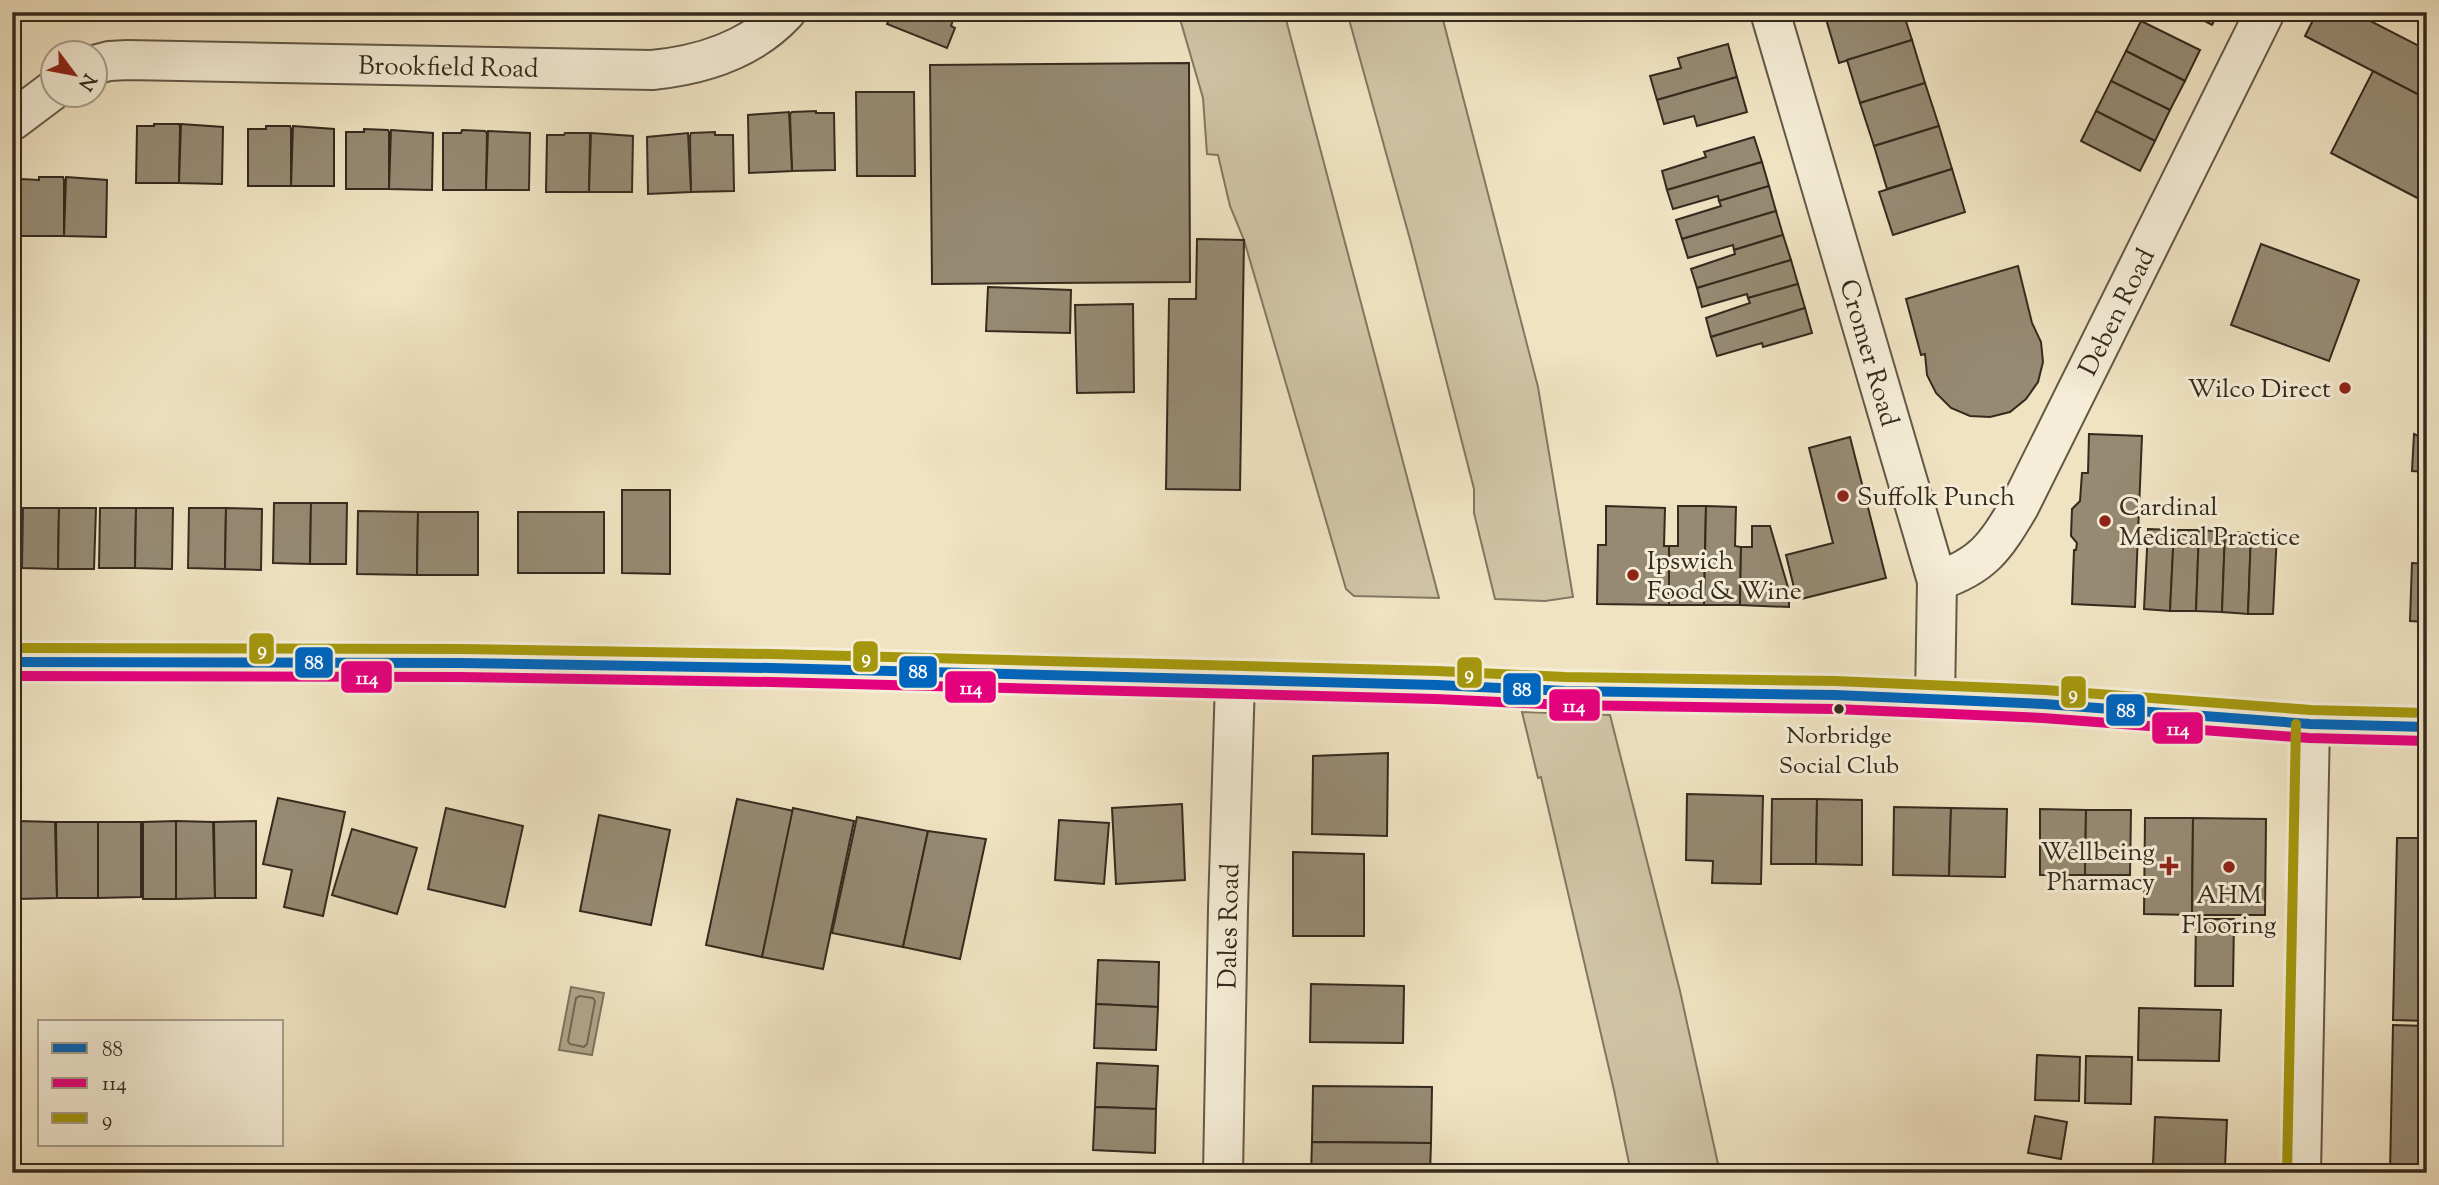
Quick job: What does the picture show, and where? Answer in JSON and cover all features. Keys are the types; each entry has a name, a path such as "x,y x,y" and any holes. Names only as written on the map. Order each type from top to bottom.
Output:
{"main road":[{"path":"12,662 487,663 771,668 1565,691 1835,695 2044,704 2310,724 2427,727"}],"street":[{"name":"Brookfield Road","path":"108,61 652,70 705,61 733,51 775,25 786,12"},
{"name":"Cromer Road","path":"1770,12 1937,581 1935,699"},
{"name":"Deben Road","path":"1937,581 1975,566 2001,539 2265,12"},
{"path":"12,121 38,102"},
{"name":"Dales Road","path":"1223,1173 1235,681"},
{"path":"2301,1173 2310,724"}],"shaded area":[{"path":"1178,12 1284,12 1439,598 1354,596 1346,589 1244,240 1230,206 1218,155 1207,154 1203,98"},
{"path":"1347,12 1441,12 1538,387 1573,597 1545,601 1495,599 1474,513 1474,489 1411,243"},
{"path":"1522,712 1610,715 1680,991 1720,1173 1631,1173 1541,777 1538,778"}],"water":[{"path":"571,987 604,993 592,1055 559,1050"}],"building":[{"path":"892,12 956,12 951,26 955,28 947,48 887,24"},
{"path":"1849,12 1903,12 1912,40 1839,63 1826,19"},
{"path":"2188,12 2219,12 2212,25"},
{"path":"2317,12 2353,12 2427,50 2427,99 2305,36"},
{"path":"2141,21 2200,50 2185,81 2126,51"},
{"path":"1912,40 1925,83 1860,103 1847,60"},
{"path":"1728,44 1737,77 1657,100 1650,76 1681,68 1678,58"},
{"path":"2126,51 2185,81 2170,110 2111,81"},
{"path":"1189,63 1190,282 932,284 930,65"},
{"path":"2373,71 2427,99 2427,203 2331,153"},
{"path":"1737,77 1747,112 1697,126 1694,116 1664,124 1657,100"},
{"path":"2111,81 2170,110 2155,141 2096,111"},
{"path":"1925,83 1939,126 1874,146 1860,103"},
{"path":"856,92 914,92 915,176 857,176"},
{"path":"816,111 834,113 835,170 792,171 790,114"},
{"path":"2096,111 2155,141 2140,171 2081,141"},
{"path":"789,112 792,171 749,173 748,115"},
{"path":"179,124 179,183 136,183 137,126"},
{"path":"181,124 223,127 222,184 179,183"},
{"path":"266,126 290,126 291,186 248,186 248,129 266,129"},
{"path":"293,126 334,129 334,186 291,186"},
{"path":"1939,126 1952,169 1887,189 1874,146"},
{"path":"364,129 389,132 389,189 346,189 346,132 364,132"},
{"path":"391,130 433,133 432,190 389,189"},
{"path":"462,130 487,133 486,190 443,190 443,133 461,133"},
{"path":"488,131 530,133 529,190 486,190"},
{"path":"715,132 715,135 733,135 734,191 691,192 691,133"},
{"path":"591,133 633,136 632,192 589,192"},
{"path":"688,133 691,192 648,194 647,137"},
{"path":"547,135 590,135 589,192 546,192"},
{"path":"1754,137 1762,162 1667,190 1662,171 1706,157 1704,152"},
{"path":"1762,162 1769,186 1719,201 1718,196 1673,209 1667,190"},
{"path":"1952,169 1965,212 1893,235 1879,192"},
{"path":"39,177 63,177 64,236 20,236 21,179 39,180"},
{"path":"66,177 107,180 106,237 64,236"},
{"path":"1769,186 1776,211 1682,239 1676,220 1721,206 1719,201"},
{"path":"1776,211 1783,235 1734,250 1733,245 1688,258 1682,239"},
{"path":"1783,235 1791,260 1697,288 1691,269 1735,254 1734,250"},
{"path":"1197,239 1244,240 1240,490 1166,489 1169,299 1196,299"},
{"path":"2261,244 2359,280 2329,361 2231,325"},
{"path":"1791,260 1798,284 1748,298 1747,294 1702,307 1697,288"},
{"path":"2018,266 2032,323 2041,342 2043,362 2038,382 2026,399 2010,412 1990,417 1970,416 1951,408 1936,393 1927,375 1925,354 1921,355 1906,299"},
{"path":"1798,284 1805,308 1711,337 1706,318 1750,303 1748,298"},
{"path":"988,287 1071,290 1070,333 986,331"},
{"path":"1133,304 1134,392 1077,393 1075,305"},
{"path":"1805,308 1812,333 1717,356 1711,337"},
{"name":"Cardinal Medical Practice","path":"2089,434 2142,436 2135,607 2072,604 2074,550 2077,543 2071,536 2072,509 2080,501 2082,473 2088,473"},
{"path":"2414,434 2427,440 2427,472 2412,471"},
{"name":"Suffolk Punch","path":"1850,437 1886,578 1797,600 1786,555 1833,543 1809,448"},
{"path":"622,490 670,490 670,574 622,573"},
{"path":"274,503 311,503 310,564 273,563"},
{"path":"311,503 347,503 346,564 310,564"},
{"name":"Ipswich Food & Wine","path":"1606,506 1665,508 1664,546 1669,546 1669,605 1597,604 1598,545 1606,545"},
{"path":"1678,506 1706,506 1704,605 1669,605 1669,546 1678,546"},
{"path":"1706,506 1736,507 1735,546 1741,547 1740,605 1704,605"},
{"path":"23,508 59,508 58,569 22,568"},
{"path":"59,508 96,508 94,569 58,569"},
{"path":"100,508 136,508 135,568 99,568"},
{"path":"136,508 173,508 172,569 135,568"},
{"path":"189,508 226,508 225,569 188,568"},
{"path":"226,508 262,509 261,570 225,569"},
{"path":"358,511 418,512 417,575 357,574"},
{"path":"418,512 478,512 478,575 417,575"},
{"path":"518,512 604,512 604,573 518,573"},
{"path":"1752,526 1770,526 1789,591 1789,607 1740,605 1741,547 1752,547"},
{"path":"2148,529 2174,530 2170,611 2144,609"},
{"path":"2174,530 2199,530 2196,611 2170,611"},
{"path":"2199,530 2225,532 2222,612 2196,611"},
{"path":"2225,532 2251,533 2248,614 2222,612"},
{"path":"2251,533 2277,533 2273,614 2248,614"},
{"path":"2412,563 2427,564 2427,622 2410,621"},
{"path":"1388,753 1387,836 1312,834 1313,756"},
{"path":"1687,794 1763,796 1761,884 1712,883 1713,861 1686,860"},
{"path":"278,798 345,812 323,916 284,907 292,870 263,864"},
{"path":"737,799 794,811 762,957 706,945"},
{"path":"1772,799 1817,799 1816,864 1771,864"},
{"path":"1817,799 1862,800 1862,865 1816,864"},
{"path":"1182,804 1185,880 1116,884 1112,808"},
{"path":"1894,807 1951,808 1949,876 1893,875"},
{"path":"446,808 523,826 505,907 428,889"},
{"path":"793,808 854,821 823,969 762,957"},
{"path":"1951,808 2007,809 2005,877 1949,876"},
{"path":"2040,809 2086,810 2085,875 2040,875"},
{"path":"2086,810 2131,810 2130,875 2085,875"},
{"path":"599,815 670,830 651,925 580,911"},
{"path":"857,817 928,831 903,947 832,933"},
{"name":"Wellbeing Pharmacy","path":"2145,818 2193,818 2192,915 2144,914"},
{"name":"AHM Flooring","path":"2193,818 2266,819 2265,915 2192,915"},
{"path":"1059,820 1109,823 1104,884 1055,880"},
{"path":"12,821 18,821 18,899 12,899"},
{"path":"18,821 55,822 57,898 18,899"},
{"path":"176,821 213,822 215,898 176,899"},
{"path":"176,821 176,899 143,899 143,822"},
{"path":"256,821 256,898 215,898 214,822"},
{"path":"56,822 98,822 98,898 57,898"},
{"path":"98,822 141,822 141,897 98,898"},
{"path":"352,829 417,848 397,914 332,895"},
{"path":"928,831 986,839 960,959 903,947"},
{"path":"2397,838 2427,838 2427,1021 2393,1020"},
{"path":"1293,852 1364,854 1364,936 1293,936"},
{"path":"2196,919 2234,919 2233,986 2195,986"},
{"path":"1098,960 1159,962 1158,1007 1096,1004"},
{"path":"1311,984 1404,986 1403,1043 1310,1042"},
{"path":"1096,1004 1158,1007 1156,1050 1094,1048"},
{"path":"2139,1008 2221,1010 2219,1061 2138,1060"},
{"path":"2393,1025 2427,1026 2427,1173 2390,1173"},
{"path":"2037,1055 2080,1057 2079,1101 2035,1100"},
{"path":"2086,1056 2132,1057 2131,1104 2085,1103"},
{"path":"1097,1063 1158,1066 1156,1109 1095,1107"},
{"path":"1313,1086 1432,1087 1431,1143 1312,1142"},
{"path":"1095,1107 1156,1109 1155,1153 1093,1150"},
{"path":"2035,1116 2067,1122 2061,1159 2028,1153"},
{"path":"2155,1117 2227,1120 2225,1167 2153,1164"},
{"path":"1312,1142 1431,1143 1430,1173 1311,1173"}],"transit line":[{"name":"9","path":"12,648 460,649 771,654 1437,671 1565,677 1835,681 2045,690 2311,710 2427,713"},
{"name":"88","path":"12,662 460,663 771,668 1437,685 1565,691 1835,695 2044,704 2310,724 2427,727"},
{"name":"114","path":"12,676 460,677 771,682 1436,699 1565,705 1835,709 2043,718 2309,738 2427,741"},
{"name":"9","path":"2287,1173 2296,724"}],"place":[{"name":"Wilco Direct","path":"2345,388"},
{"name":"Suffolk Punch","path":"1843,496"},
{"name":"Cardinal Medical Practice","path":"2105,521"},
{"name":"Ipswich Food & Wine","path":"1633,575"},
{"name":"Norbridge Social Club","path":"1839,709"},
{"name":"Wellbeing Pharmacy","path":"2169,866"},
{"name":"AHM Flooring","path":"2229,867"}]}
